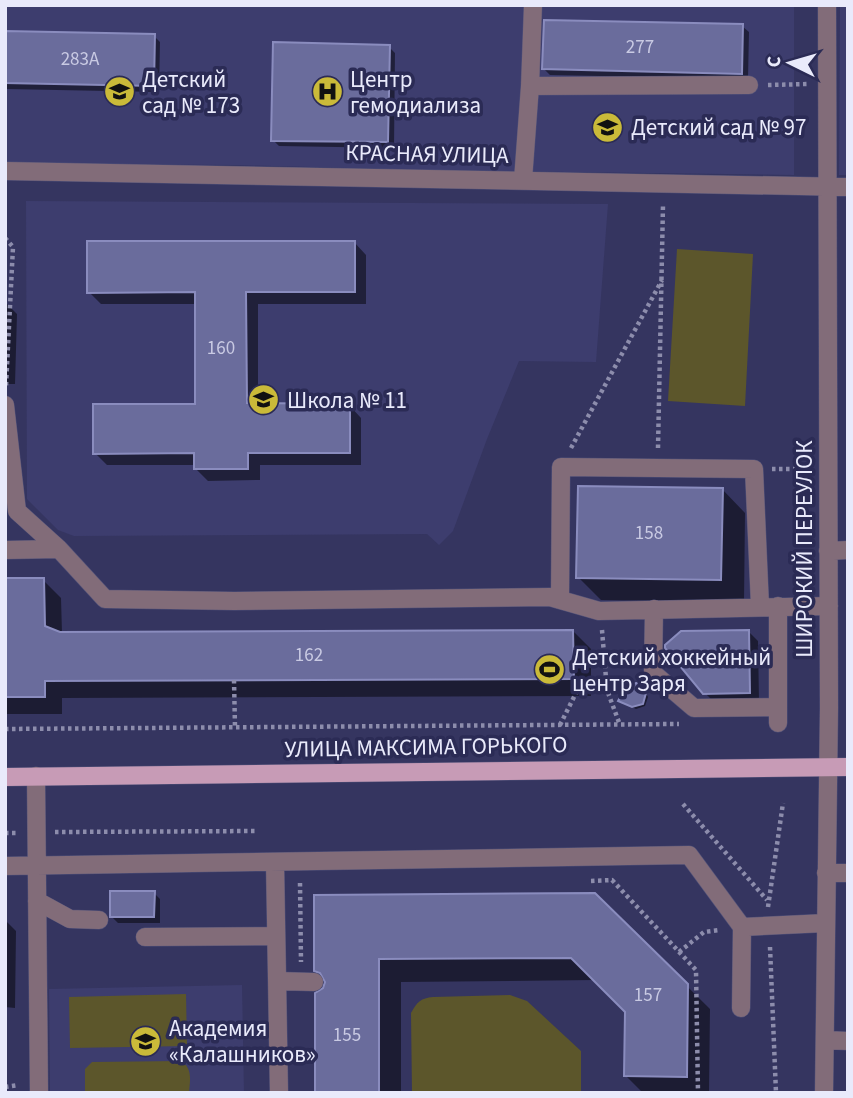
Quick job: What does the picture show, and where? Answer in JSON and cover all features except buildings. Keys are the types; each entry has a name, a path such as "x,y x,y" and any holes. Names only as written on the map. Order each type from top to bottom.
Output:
{"main road":[{"name":"УЛИЦА МАКСИМА ГОРЬКОГО","path":"5,777 848,766"}],"street":[{"path":"523,180 533,5"},
{"name":"ШИРОКИЙ ПЕРЕУЛОК","path":"824,1093 829,606 827,5"},
{"path":"530,86 749,85"},
{"name":"КРАСНАЯ УЛИЦА","path":"5,171 848,187"},
{"path":"829,332 848,332"},
{"path":"5,405 16,511 59,549 105,599 234,601 550,597 599,611 829,606"},
{"path":"560,600 561,467 658,466 754,469 760,606"},
{"path":"5,550 59,549"},
{"path":"828,551 848,550"},
{"path":"654,609 653,673 694,708 778,715 778,606"},
{"path":"36,776 39,1093"},
{"path":"5,866 689,855 742,927 741,1008"},
{"path":"275,862 279,1093"},
{"path":"826,873 848,873"},
{"path":"37,901 71,919 99,920"},
{"path":"742,927 826,923"},
{"path":"145,937 276,936"},
{"path":"277,981 314,982"},
{"path":"825,1041 848,1041"}],"path":[{"path":"749,85 808,84"},
{"path":"658,466 664,183"},
{"path":"5,238 13,247 5,397"},
{"path":"561,467 662,279"},
{"path":"754,469 812,469"},
{"path":"599,611 607,683 620,724"},
{"path":"234,680 235,727"},
{"path":"560,725 579,687 607,683"},
{"path":"5,729 686,724"},
{"path":"682,804 768,900"},
{"path":"5,833 257,831"},
{"path":"585,881 612,880 696,970 698,1093"},
{"path":"275,883 300,883"},
{"path":"679,952 704,932 742,927"}],"shaded area":[{"path":"5,5 794,5 794,175 231,165 5,164"},
{"path":"840,5 848,5 848,175 839,175"},
{"name":"Школа № 11","path":"26,201 608,204 596,362 519,361 453,531 439,545 427,534 74,536 58,530 27,499"},
{"path":"677,249 753,254 745,406 668,401"},
{"name":"Академия «Калашников»","path":"242,985 244,1093 50,1093 49,989"},
{"path":"186,994 187,1046 70,1048 69,997"},
{"path":"510,995 527,1001 581,1051 581,1093 412,1093 411,1013 417,1003 433,997"},
{"path":"180,1061 189,1070 189,1093 85,1093 85,1069 92,1062"}],"place":[{"name":"Детский сад № 173","path":"119,92"},
{"name":"Центр гемодиализа","path":"327,92"},
{"name":"Детский сад № 97","path":"608,127"},
{"name":"Школа № 11","path":"264,400"},
{"name":"Детский хоккейный центр Заря","path":"549,670"},
{"name":"Академия «Калашников»","path":"146,1041"}]}
